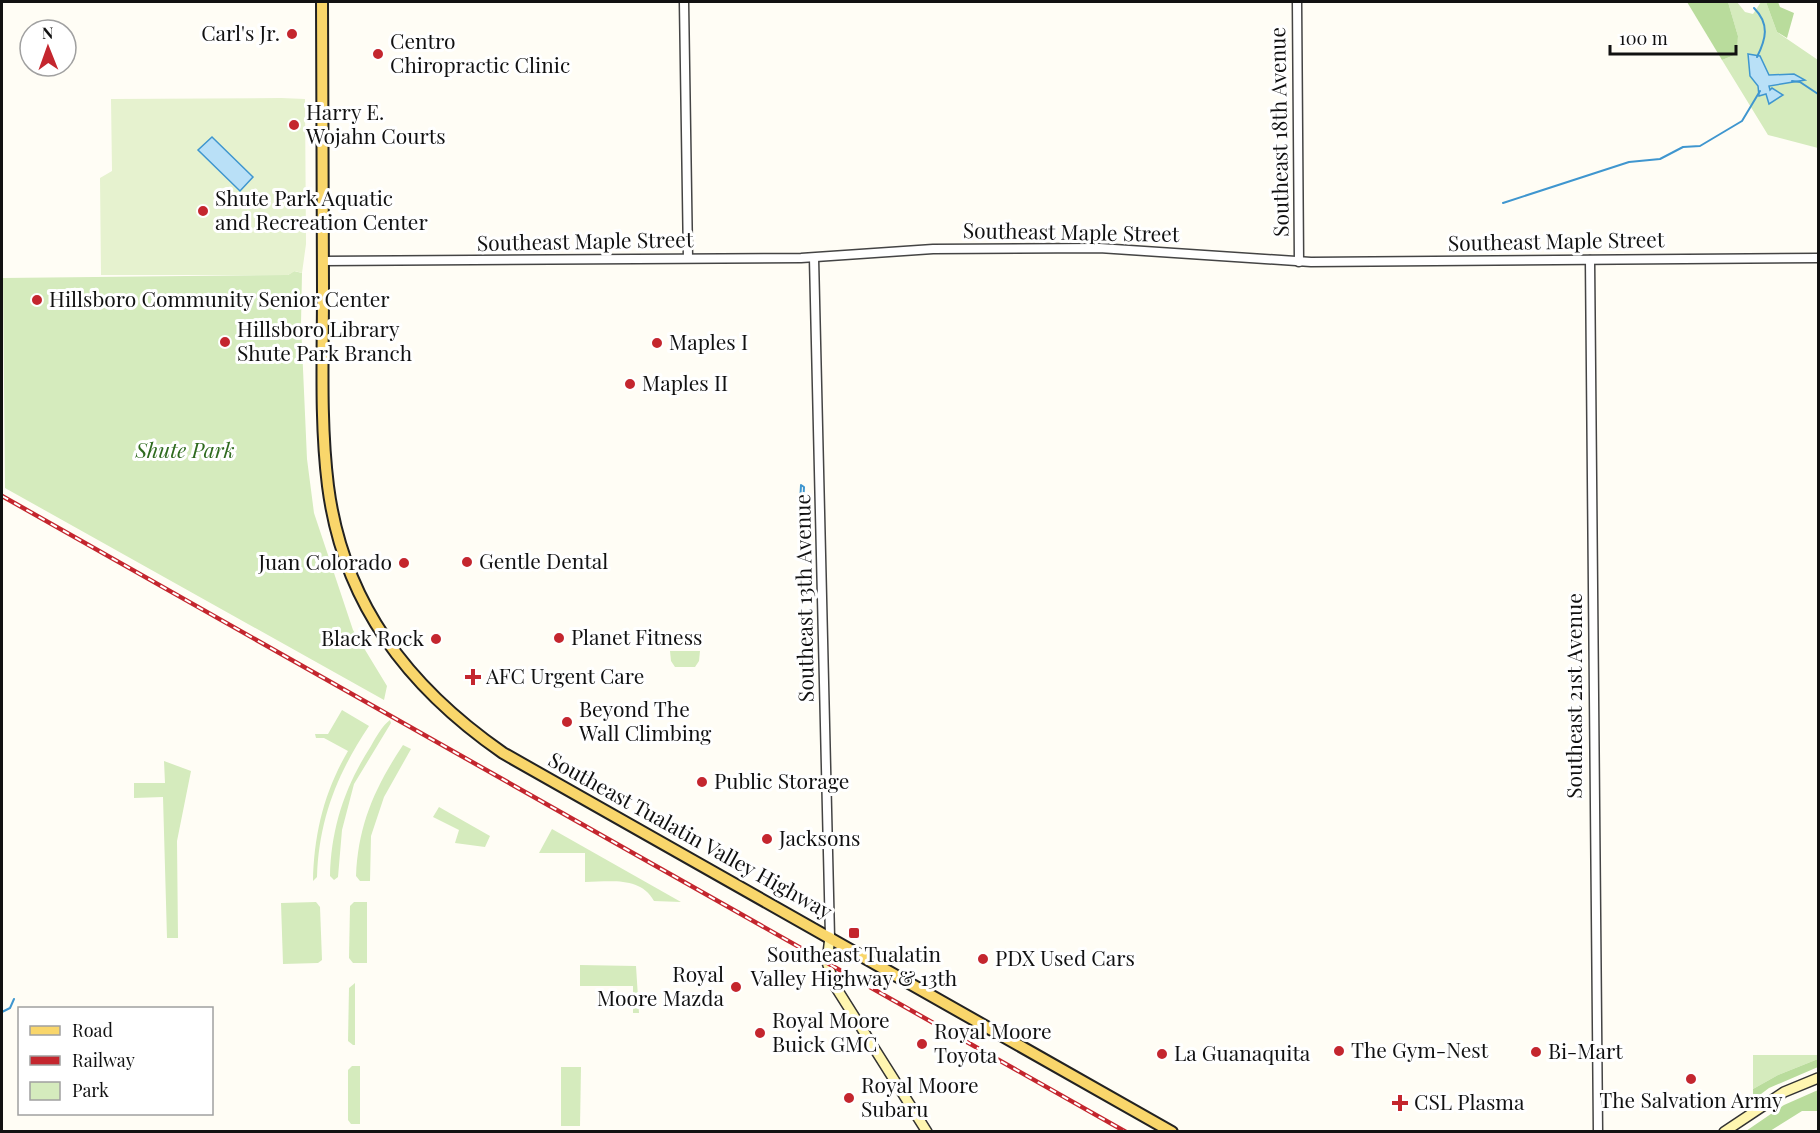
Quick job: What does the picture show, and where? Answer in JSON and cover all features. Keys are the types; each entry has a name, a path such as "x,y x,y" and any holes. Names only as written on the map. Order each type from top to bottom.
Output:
{"main road":[{"name":"Southeast Tualatin Valley Highway","path":"322,2 325,454 334,519 358,591 393,650 434,698 503,753 1172,1131"},
{"path":"830,937 827,962 835,986 927,1131"},
{"path":"1724,1131 1729,1125 1736,1128 1784,1092 1818,1078"}],"street":[{"path":"684,2 688,258"},
{"name":"Southeast 18th Avenue","path":"1297,2 1299,262"},
{"name":"Southeast Maple Street","path":"323,261 814,258 933,249 1100,248 1299,262 1818,258"},
{"name":"Southeast 13th Avenue","path":"814,258 830,937"},
{"name":"Southeast 21st Avenue","path":"1590,260 1598,1131"}],"green space":[{"path":"1687,2 1728,2 1738,36 1737,54 1722,60"},
{"path":"1728,2 1737,2 1745,12 1753,14 1761,2 1766,2 1777,32 1818,60 1818,148 1768,135 1722,60 1737,54 1738,36","holes":["1751,67 1768,75 1793,74 1780,83 1769,86 1770,91 1760,95 1758,86 1750,76"]},
{"path":"1766,2 1778,2 1780,7 1794,13 1787,38 1777,32"},
{"name":"Shute Park Aquatic and Recreation Center","path":"111,99 305,99 306,244 302,273 295,271 288,275 101,275 100,178 112,171"},
{"name":"Shute Park","path":"294,271 302,273 301,324 307,459 314,513 353,630 387,686 384,700 5,488 3,278 288,275"},
{"path":"670,651 700,651 699,661 695,667 675,667 671,661"},
{"path":"342,710 369,726 348,762 332,798 321,836 317,877 313,881 318,830 322,814 333,782 348,751 324,738 316,738 315,734 328,734"},
{"path":"390,720 391,723 354,784 342,830 338,877 334,880 330,876 331,858 341,808 362,761 379,732"},
{"path":"403,745 411,749 384,797 371,836 370,881 360,881 356,876 357,857 364,823 376,791"},
{"path":"164,761 191,771 177,841 178,938 167,938 163,797 134,798 134,783 165,783"},
{"path":"439,807 490,836 485,847 455,843 459,830 433,817"},
{"path":"552,829 681,902 654,901 641,887 624,882 585,882 585,853 539,853"},
{"path":"316,902 320,907 322,960 318,963 283,964 281,903"},
{"path":"354,902 367,902 367,963 353,963 349,958 350,906"},
{"path":"580,965 636,966 639,1013 633,1013 633,986 580,986"},
{"path":"355,983 355,1045 353,1045 348,1041 349,988"},
{"path":"1753,1055 1818,1055 1818,1059 1778,1075 1753,1089"},
{"path":"1818,1059 1818,1067 1769,1088 1753,1100 1753,1089 1778,1075"},
{"path":"352,1066 360,1066 360,1124 351,1124 348,1120 348,1070"},
{"path":"561,1067 581,1067 580,1126 561,1126"},
{"path":"1818,1090 1818,1111 1802,1111 1770,1131 1746,1131 1784,1105"}],"water":[{"path":"1748,54 1760,56 1769,75 1794,74 1805,80 1769,86 1770,90 1772,88 1783,95 1769,104 1766,94 1759,96 1758,86 1750,76"},
{"path":"212,137 253,177 240,191 198,150"}],"waterway":[{"path":"1754,8 1762,20 1765,32 1757,57"},
{"path":"1792,81 1800,82 1818,94"},
{"path":"1503,203 1629,162 1660,159 1683,147 1700,146 1742,121 1760,91"},
{"path":"800,504 801,485 804,487 803,505"},
{"path":"2,1012 10,1008 14,999"}],"railway":[{"path":"2,496 1126,1132"}],"place":[{"name":"Carl's Jr.","path":"292,34"},
{"name":"Centro Chiropractic Clinic","path":"378,54"},
{"name":"Harry E. Wojahn Courts","path":"294,125"},
{"name":"Shute Park Aquatic and Recreation Center","path":"203,211"},
{"name":"Hillsboro Community Senior Center","path":"37,300"},
{"name":"Hillsboro Library Shute Park Branch","path":"225,342"},
{"name":"Maples I","path":"657,343"},
{"name":"Maples II","path":"630,384"},
{"name":"Gentle Dental","path":"467,562"},
{"name":"Juan Colorado","path":"404,563"},
{"name":"Planet Fitness","path":"559,638"},
{"name":"Black Rock","path":"436,639"},
{"name":"AFC Urgent Care","path":"473,677"},
{"name":"Beyond The Wall Climbing","path":"567,722"},
{"name":"Public Storage","path":"702,782"},
{"name":"Jacksons","path":"767,839"},
{"name":"Southeast Tualatin Valley Highway & 13th","path":"854,933"},
{"name":"PDX Used Cars","path":"983,959"},
{"name":"Royal Moore Mazda","path":"736,987"},
{"name":"Royal Moore Buick GMC","path":"760,1033"},
{"name":"Royal Moore Toyota","path":"922,1044"},
{"name":"The Gym-Nest","path":"1339,1051"},
{"name":"Bi-Mart","path":"1536,1052"},
{"name":"La Guanaquita","path":"1162,1054"},
{"name":"The Salvation Army","path":"1691,1079"},
{"name":"Royal Moore Subaru","path":"849,1098"},
{"name":"CSL Plasma","path":"1400,1103"}]}
